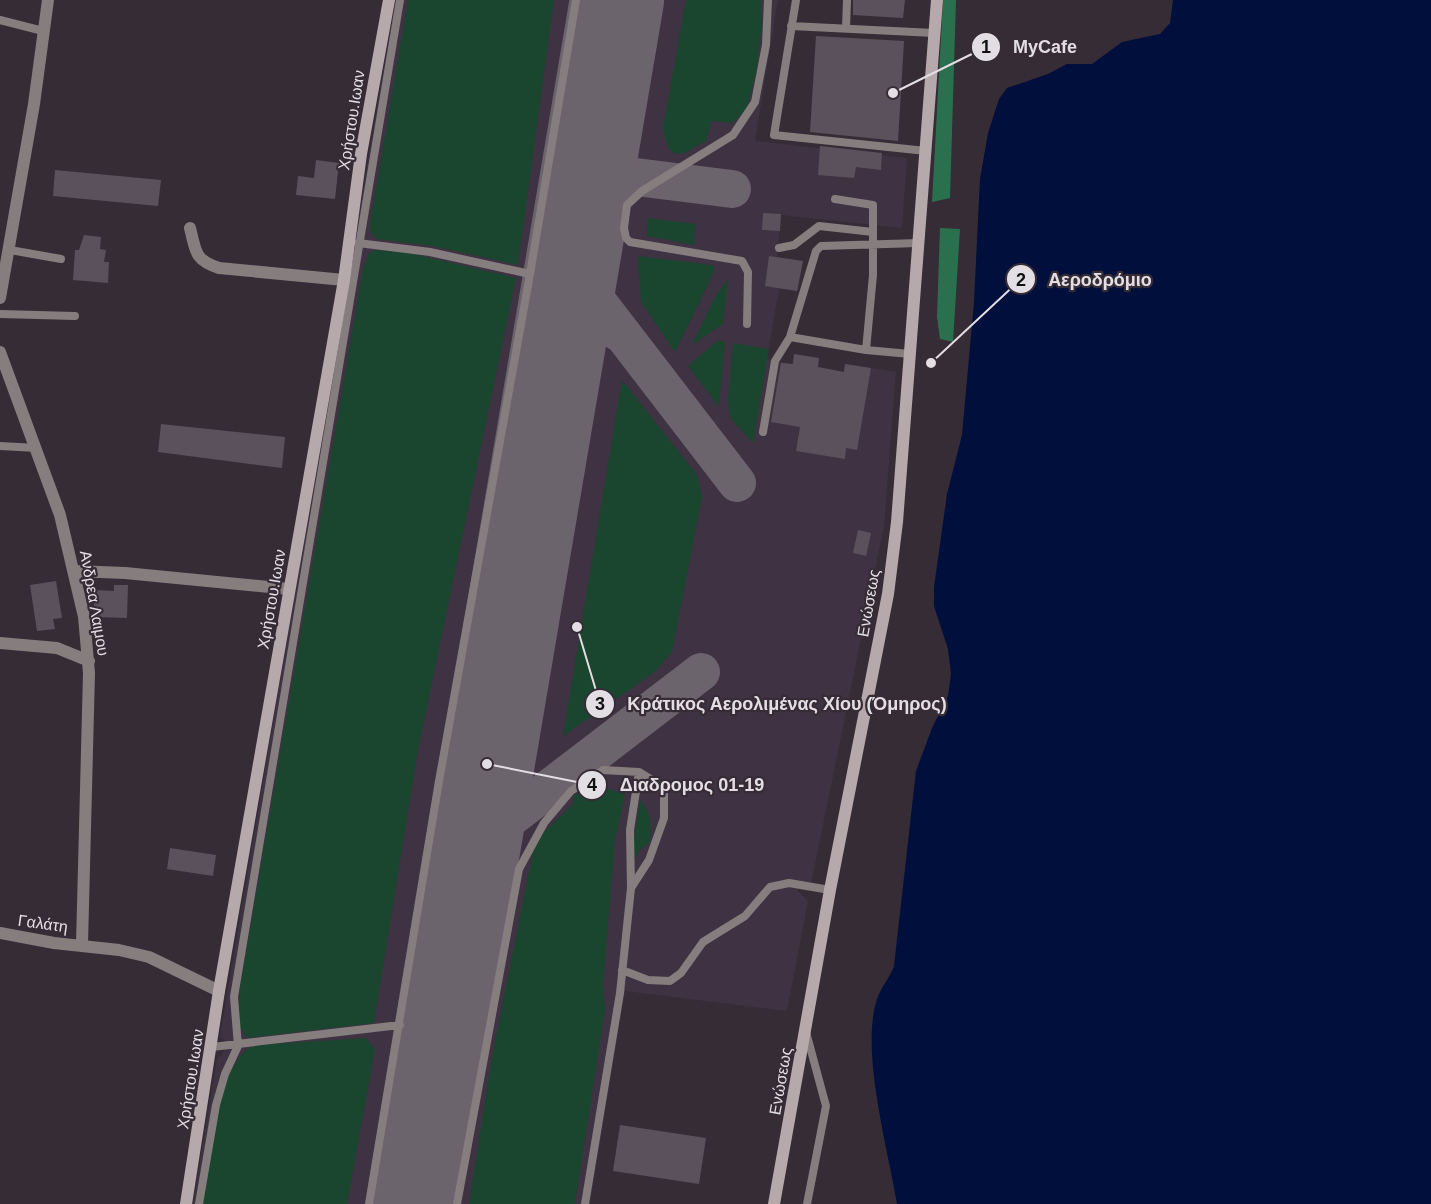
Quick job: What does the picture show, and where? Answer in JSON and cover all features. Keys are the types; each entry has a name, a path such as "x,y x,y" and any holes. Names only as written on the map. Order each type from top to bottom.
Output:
{"main road":[{"name":"Χρήστου.Ιωαν","path":"186,1204 219,991 344,280 361,154 388,0"},
{"name":"Ενώσεως","path":"774,1204 830,890 888,594 897,522 937,0"}],"street":[{"path":"0,298 34,104 48,0"},
{"path":"190,228 197,256 204,263 219,268 344,280"},
{"name":"Ανδρεα Λαιμου","path":"0,352 60,515 75,571 89,661 82,944"},
{"path":"75,571 157,576 289,589"},
{"path":"0,643 57,648 89,661"},
{"name":"Γαλάτη","path":"0,933 54,943 82,944 149,957 219,991"}],"lane":[{"path":"199,1204 216,1105 225,1074 238,1046 234,998 400,0"},
{"path":"369,1204 439,781 530,274 576,0"},
{"path":"747,324 748,272 742,261 630,242 626,238 624,228 627,205 634,198 733,135 755,102 766,45 768,0"},
{"path":"795,0 774,135 926,151"},
{"path":"846,28 847,0"},
{"path":"0,21 43,31"},
{"path":"791,26 934,33"},
{"path":"836,200 873,205 874,243 866,350"},
{"path":"778,248 794,245 819,226 873,232"},
{"path":"358,243 430,252 530,274"},
{"path":"763,432 775,361 790,337 816,251 821,246 919,243"},
{"path":"10,250 62,259"},
{"path":"0,314 75,316"},
{"path":"790,337 866,350 910,354"},
{"path":"0,446 37,448"},
{"path":"457,1204 519,869 544,823 571,791 603,770 639,772 657,783 664,793 664,818 649,860 631,888"},
{"path":"585,1204 622,970 631,888 630,830 639,772"},
{"path":"622,970 648,980 670,981 681,973 703,942 745,916 770,887 789,883 830,890"},
{"path":"212,1047 238,1046 400,1025"},
{"path":"806,1032 826,1106 807,1204"}],"shaded area":[{"path":"395,0 778,0 755,141 907,158 902,228 781,215 777,257 803,261 798,291 779,289 767,359 792,364 794,354 819,358 818,367 843,372 845,364 896,372 884,526 811,884 800,882 798,891 808,901 787,1011 625,991 590,1204 193,1204 217,1058 223,1054 225,1041 220,1036"}],"green space":[{"path":"408,0 554,0 518,265 432,246 377,239 370,232"},
{"path":"686,0 761,0 762,28 756,73 747,108 733,123 712,121 706,141 685,153 675,154 668,148 663,128"},
{"path":"943,0 956,0 950,198 932,202"},
{"path":"648,218 696,224 694,245 647,236"},
{"path":"940,228 960,229 953,342 940,339 937,317"},
{"path":"376,250 409,253 516,278 418,750 374,1023 247,1038 240,1028 239,993 363,269 369,253"},
{"path":"638,256 712,265 715,270 675,352 641,302"},
{"path":"728,279 723,324 692,345 716,295"},
{"path":"718,340 725,342 719,407 688,366"},
{"path":"733,343 769,349 753,443 730,418 728,401"},
{"path":"622,380 697,475 702,497 672,652 656,671 563,736"},
{"path":"606,788 625,794 615,841 603,985 605,1010 575,1204 469,1204 492,1057 533,851 539,837 573,804 574,794"},
{"path":"640,800 650,820 650,842 640,850 630,864"},
{"path":"366,1038 375,1049 347,1204 203,1204 217,1115 232,1069 243,1053 256,1045"}],"water":[{"path":"1173,0 1431,0 1431,1204 897,1204 873,1072 873,1020 877,999 894,966 916,771 932,728 948,696 951,674 948,649 934,606 934,587 947,494 962,435 974,302 980,179 988,133 999,99 1007,88 1048,74 1067,64 1092,64 1122,42 1160,34 1170,23"}],"building":[{"path":"853,0 905,0 903,18 853,15"},
{"path":"816,36 904,41 898,141 810,132"},
{"path":"820,146 882,153 881,170 856,167 854,178 818,175"},
{"path":"316,160 339,163 335,199 296,195 298,176 314,178"},
{"path":"55,170 161,180 158,206 53,196"},
{"path":"763,213 781,214 780,231 762,230"},
{"path":"84,235 101,237 100,249 106,250 104,262 109,262 108,283 73,280 75,250 79,250"},
{"path":"769,256 803,261 797,291 765,286"},
{"path":"794,354 819,358 818,367 844,372 845,364 871,368 857,450 846,448 845,459 796,451 800,427 771,422 781,363 793,364"},
{"path":"161,424 285,437 282,468 158,452"},
{"path":"858,530 871,533 866,556 853,553"},
{"path":"56,581 62,618 53,619 55,629 37,631 30,585"},
{"path":"114,585 128,585 127,618 94,617 94,590 114,591"},
{"path":"170,848 216,855 213,876 167,869"},
{"path":"620,1125 706,1138 699,1184 613,1171"}],"taxiway":[{"path":"591,149 601,166 620,175 732,189"},
{"path":"576,242 580,275 594,297 737,483"},
{"path":"560,333 575,323 589,319 603,322 618,332"},
{"path":"472,856 496,829 701,672"},
{"path":"487,764 491,787 502,800 519,803 541,795"}],"runway":[{"path":"413,1204 617,0"}],"place":[{"name":"MyCafe","path":"893,93"},
{"name":"Αεροδρόμιο","path":"931,363"},
{"name":"Κράτικος Αερολιμένας Χίου (Όμηρος)","path":"577,627"},
{"name":"Διαδρομος 01-19","path":"487,764"}]}
